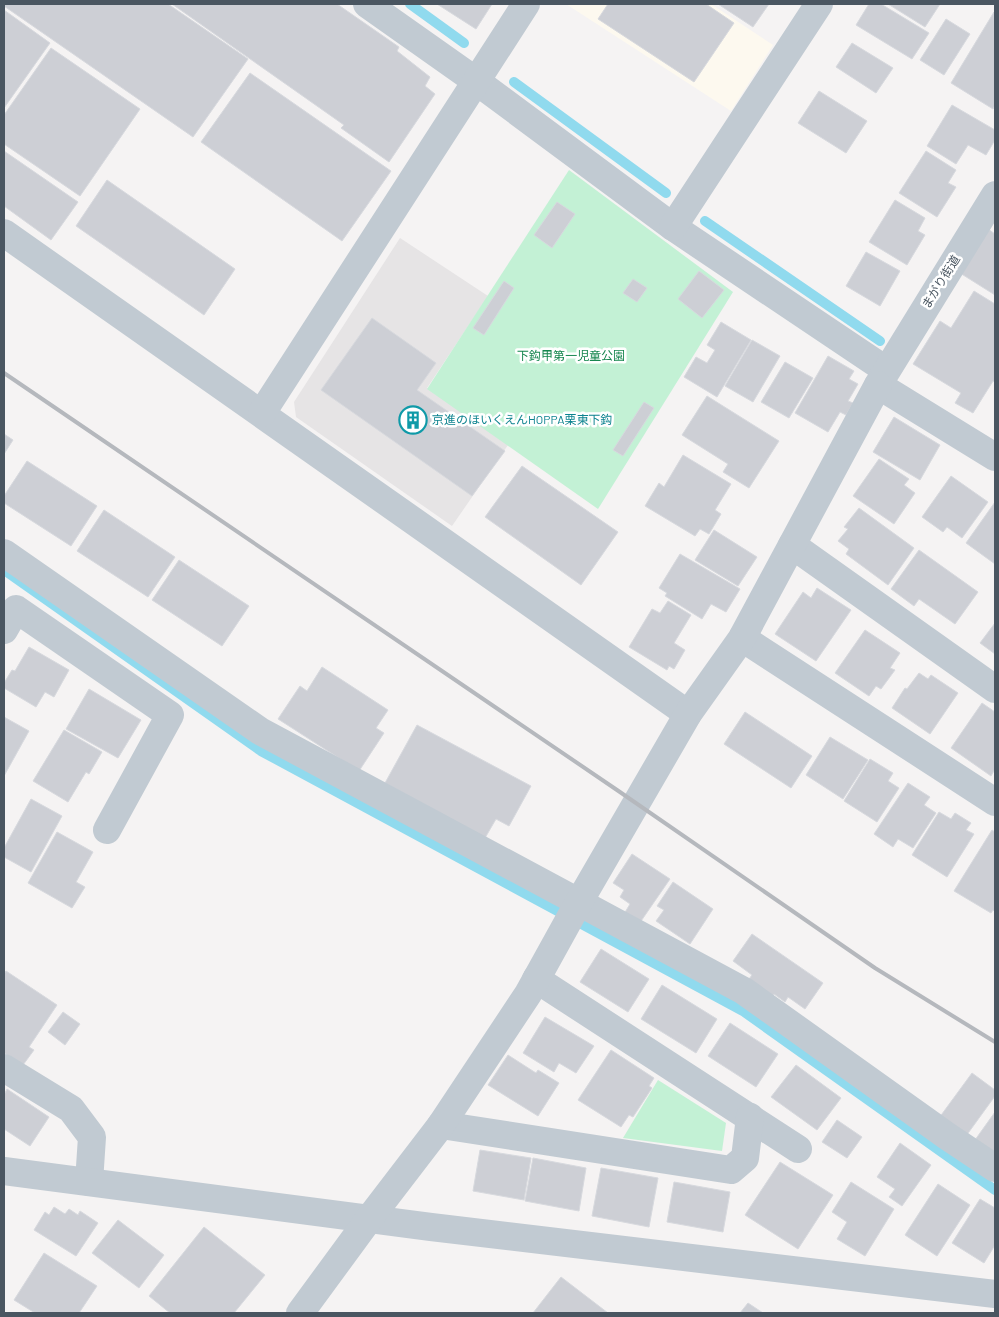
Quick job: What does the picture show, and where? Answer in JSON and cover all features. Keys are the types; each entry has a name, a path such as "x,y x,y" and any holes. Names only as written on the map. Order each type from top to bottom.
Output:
{"street":[{"path":"367,4 476,81 673,227 995,457"},
{"path":"262,413 526,4"},
{"path":"673,227 819,4"},
{"name":"まがり街道","path":"300,1313 441,1125 528,994 573,911 688,714 742,638 882,377 995,195"},
{"path":"4,233 688,714"},
{"path":"792,545 995,689"},
{"path":"4,553 260,731 573,911 744,992 995,1168"},
{"path":"8,613 170,715 106,830"},
{"path":"742,638 995,802"},
{"path":"536,979 798,1149"},
{"path":"4,1068 70,1110 92,1137 90,1182"},
{"path":"441,1125 731,1170 746,1158 750,1118"},
{"path":"4,1171 369,1219 995,1294"},
{"path":"987,1313 995,1300"}],"shaded area":[{"path":"566,4 711,4 773,45 731,111"},
{"path":"400,238 488,296 427,388 508,445 452,526 296,417 294,402"}],"green space":[{"name":"下鈎甲第一児童公園","path":"569,170 733,292 598,509 427,389"},
{"path":"658,1080 726,1123 722,1151 623,1138"}],"building":[{"path":"4,4 168,4 248,59 193,137 4,6"},
{"path":"172,4 337,4 399,47 397,51 430,77 425,86 435,94 389,162 341,128 344,125"},
{"path":"437,4 492,4 476,29"},
{"path":"608,4 706,4 734,23 694,82 598,19"},
{"path":"718,4 769,4 753,27"},
{"path":"869,4 881,4 929,33 912,59 856,25"},
{"path":"888,4 940,4 925,27"},
{"path":"4,10 50,43 4,108"},
{"path":"994,12 995,105 993,109 951,83"},
{"path":"946,19 970,34 944,75 920,60"},
{"path":"852,43 893,68 876,93 836,67"},
{"path":"51,48 140,109 80,196 4,144 4,115"},
{"path":"250,73 391,171 342,241 201,142"},
{"path":"819,91 867,121 846,153 798,123"},
{"path":"952,105 995,130 995,140 986,155 968,145 956,164 927,146"},
{"path":"4,151 78,202 51,240 4,206"},
{"path":"926,151 956,170 948,183 956,187 937,217 899,193"},
{"path":"107,180 235,269 204,315 76,226"},
{"path":"895,200 925,218 918,231 925,235 907,265 869,242"},
{"path":"557,202 575,214 552,248 534,235"},
{"path":"988,229 995,234 995,295 960,273"},
{"path":"866,252 900,271 880,306 846,286"},
{"path":"699,271 724,290 702,318 678,299"},
{"path":"633,279 647,288 637,302 623,293"},
{"path":"504,281 514,288 484,335 473,328"},
{"path":"974,291 995,304 995,382 993,381 973,413 955,403 961,393 913,364 940,321 951,328"},
{"name":"京進のほいくえんHOPPA栗東下鈎","path":"372,318 436,363 417,390 505,451 472,496 321,390"},
{"path":"721,322 751,340 717,397 684,377 696,357 707,363 715,350 707,345"},
{"path":"752,340 780,356 753,402 725,386"},
{"path":"828,356 854,371 849,379 858,384 848,401 853,403 846,415 840,412 828,432 795,413"},
{"path":"785,362 813,378 789,418 761,402"},
{"path":"707,396 779,441 749,488 723,472 728,464 682,435"},
{"path":"644,402 654,408 623,456 613,450"},
{"path":"894,417 940,445 920,480 873,452"},
{"path":"4,434 13,440 4,454"},
{"path":"683,455 731,484 715,510 721,514 709,534 700,529 695,536 645,506 659,483 664,487"},
{"path":"879,459 909,479 904,485 915,493 894,524 853,496"},
{"path":"27,461 97,506 71,546 4,503 4,496"},
{"path":"522,466 618,532 581,585 485,517"},
{"path":"951,476 988,502 962,538 947,527 943,532 922,517"},
{"path":"995,502 995,564 966,543"},
{"path":"859,508 914,548 888,585 846,554 849,549 838,541 848,529 844,527"},
{"path":"104,510 175,557 148,597 77,551"},
{"path":"714,530 757,557 738,586 695,560"},
{"path":"919,550 978,592 955,624 919,599 914,606 891,589"},
{"path":"680,554 740,589 726,612 711,604 702,619 665,596 667,593 659,588"},
{"path":"179,560 249,606 222,646 152,600"},
{"path":"817,588 851,610 816,661 775,634 803,592 811,598"},
{"path":"668,601 691,615 674,643 685,650 674,669 669,666 667,670 629,647 652,609 660,613"},
{"path":"995,623 995,654 980,643"},
{"path":"865,630 900,653 890,668 895,670 881,689 876,686 869,696 835,673"},
{"path":"29,647 69,670 54,697 45,692 36,707 4,688 4,683 12,670 15,671"},
{"path":"322,667 388,710 376,728 384,733 359,771 278,719 300,686 307,691"},
{"path":"919,673 928,679 931,675 958,693 930,734 892,708 905,688 907,689"},
{"path":"89,689 141,720 118,758 66,729"},
{"path":"982,703 995,712 995,769 991,776 951,748"},
{"path":"745,712 812,756 791,788 724,744"},
{"path":"4,717 29,731 4,776"},
{"path":"417,725 531,786 509,826 496,819 485,838 385,783"},
{"path":"64,730 102,752 89,774 86,772 68,802 33,781"},
{"path":"830,737 868,760 843,799 806,775"},
{"path":"870,759 893,773 888,781 899,788 877,822 844,801"},
{"path":"908,783 930,797 924,805 936,813 913,848 898,839 893,847 874,834"},
{"path":"31,799 62,816 31,872 4,857 4,848"},
{"path":"939,812 951,819 955,813 971,823 966,830 974,834 947,877 912,855"},
{"path":"992,830 995,832 995,912 993,910 991,913 954,891"},
{"path":"57,832 93,852 76,882 85,887 72,908 28,883"},
{"path":"632,854 670,879 639,924 624,914 630,904 620,897 624,890 613,883"},
{"path":"673,882 713,909 690,944 656,921 664,910 657,906"},
{"path":"752,934 823,983 805,1009 788,997 785,1002 774,994 772,998 749,979 752,975 733,961"},
{"path":"601,949 649,979 628,1012 580,982"},
{"path":"6,971 57,1005 29,1047 34,1050 23,1065 4,1053 4,974"},
{"path":"662,985 717,1019 696,1053 641,1019"},
{"path":"63,1012 80,1024 65,1045 48,1032"},
{"path":"545,1017 594,1046 576,1073 559,1063 554,1072 523,1053"},
{"path":"730,1023 778,1054 756,1087 708,1056"},
{"path":"611,1050 654,1078 649,1086 652,1088 633,1117 629,1115 621,1127 578,1100"},
{"path":"508,1055 536,1073 538,1070 559,1083 538,1116 488,1085"},
{"path":"796,1065 841,1098 817,1130 771,1097"},
{"path":"972,1073 995,1090 995,1096 966,1136 939,1118"},
{"path":"7,1089 49,1117 30,1146 4,1129 4,1095"},
{"path":"995,1112 995,1155 975,1140"},
{"path":"837,1120 862,1137 847,1158 822,1142"},
{"path":"900,1143 931,1165 902,1206 889,1197 895,1189 877,1177"},
{"path":"480,1150 531,1158 524,1200 473,1191"},
{"path":"533,1158 586,1168 579,1211 525,1201"},
{"path":"780,1162 833,1195 798,1249 745,1215"},
{"path":"601,1168 658,1178 649,1227 592,1216"},
{"path":"674,1182 730,1192 723,1232 667,1222"},
{"path":"851,1182 894,1209 865,1256 837,1239 847,1222 832,1212"},
{"path":"938,1184 970,1205 937,1256 905,1235"},
{"path":"980,1199 995,1208 995,1245 984,1263 952,1243"},
{"path":"54,1207 65,1214 69,1209 78,1215 80,1211 98,1223 76,1256 34,1230 45,1212 49,1215"},
{"path":"118,1220 164,1255 139,1288 92,1253"},
{"path":"204,1227 265,1275 234,1313 170,1313 149,1296"},
{"path":"44,1253 97,1286 79,1313 35,1313 14,1300"},
{"path":"561,1277 608,1313 533,1313"},
{"path":"748,1303 763,1313 740,1313"}],"waterway":[{"path":"410,4 464,43"},
{"path":"514,82 666,193"},
{"path":"705,221 880,341"},
{"path":"4,570 261,751 743,1011 995,1190"}],"railway":[{"path":"4,373 875,968 995,1042"}],"place":[{"name":"京進のほいくえんHOPPA栗東下鈎","path":"413,420"}]}
